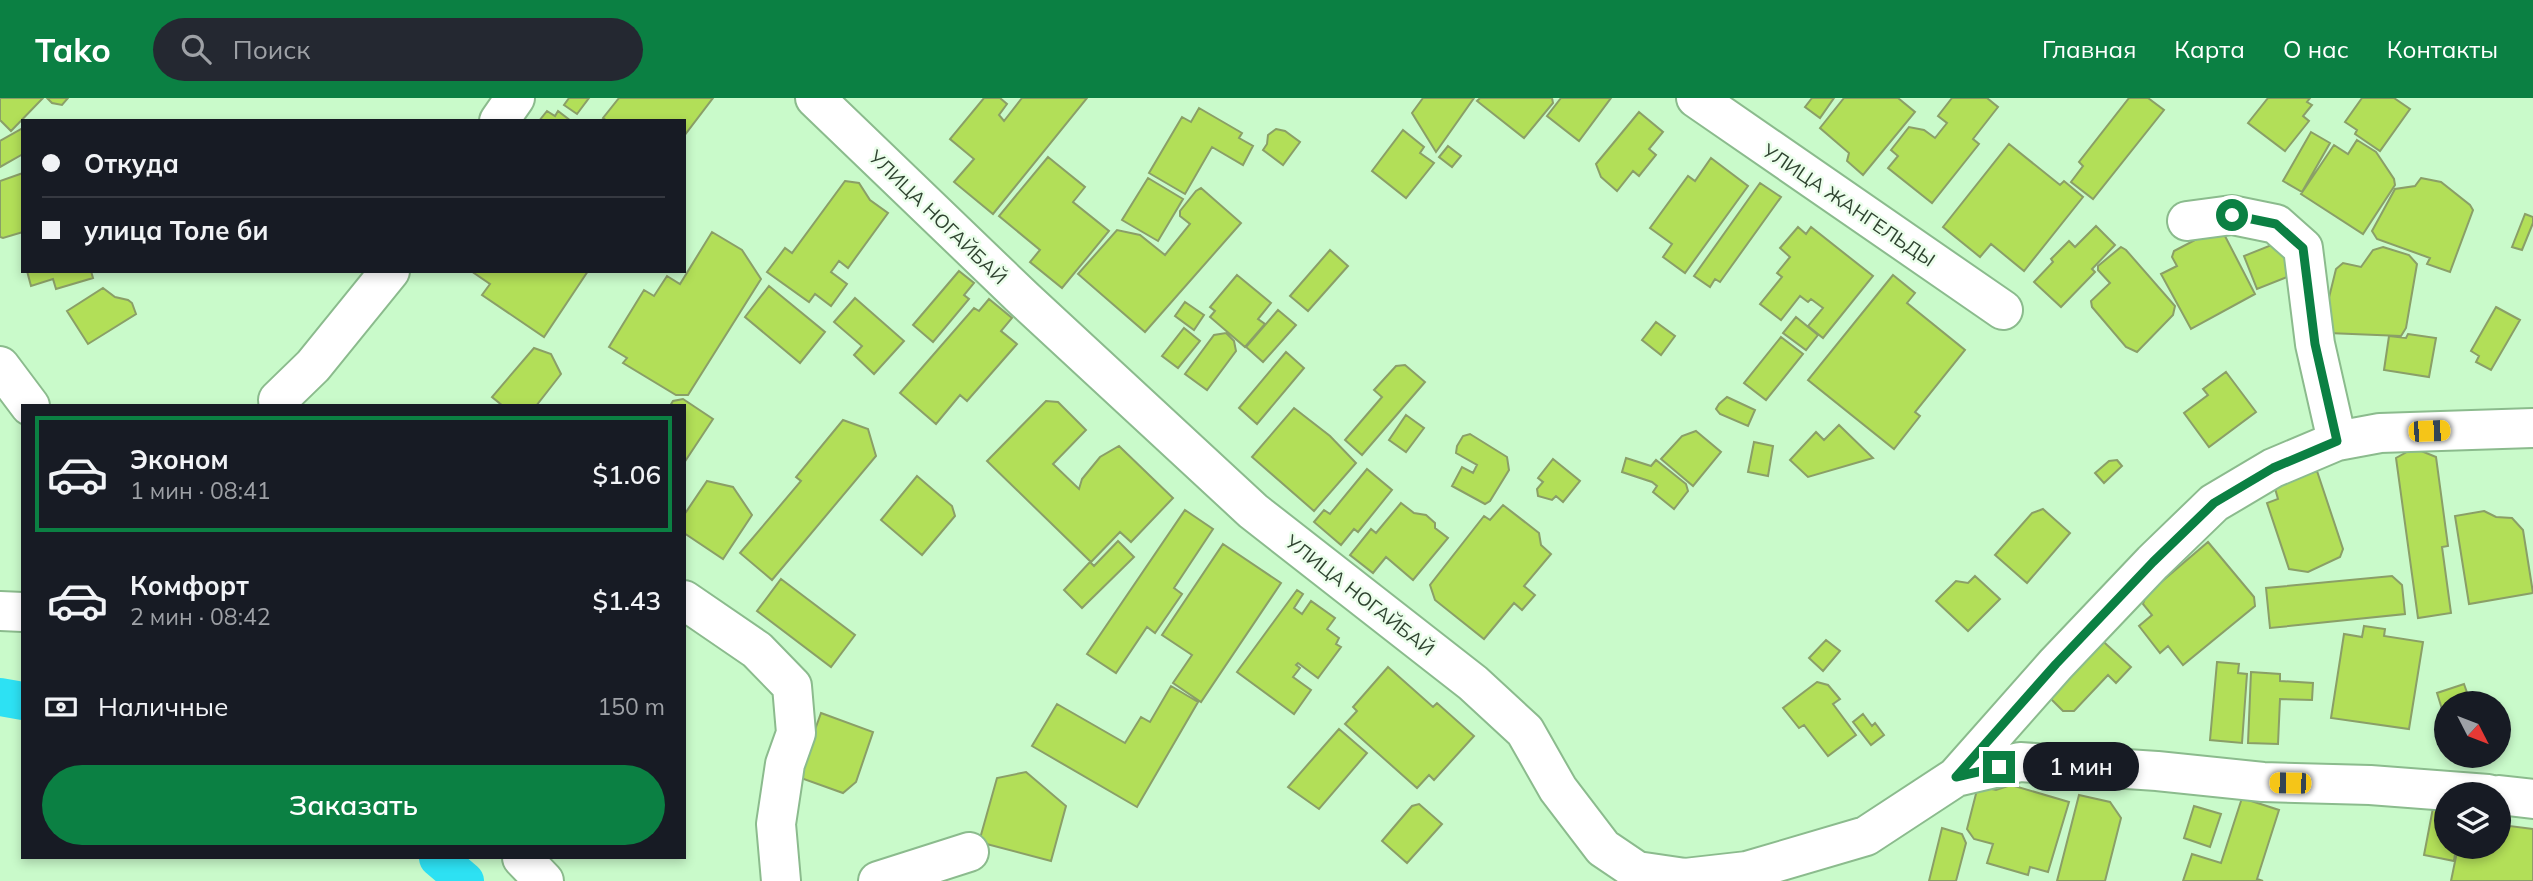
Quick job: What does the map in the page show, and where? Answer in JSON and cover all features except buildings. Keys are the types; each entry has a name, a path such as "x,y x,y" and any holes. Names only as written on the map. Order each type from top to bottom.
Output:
{"street":[{"path":"500,119 515,98"},
{"name":"УЛИЦА НОГАЙБАЙ","path":"815,98 1024,299 1253,511 1473,683 1525,731 1558,789 1603,848 1637,871 1685,878 1747,871 1866,836 1956,777"},
{"name":"УЛИЦА ЖАНГЕЛЬДЫ","path":"1696,98 2003,310"},
{"path":"2188,221 2232,215 2276,224 2303,248 2315,344 2337,441"},
{"path":"283,404 388,273"},
{"path":"0,366 28,404"},
{"path":"1956,777 2056,664 2153,562 2214,503 2273,468 2337,441 2380,433 2533,428"},
{"path":"686,601 757,650 792,686 796,733 785,764 776,824 780,881"},
{"path":"0,611 21,612"},
{"path":"1956,777 2020,762 2157,771 2263,782 2434,790"},
{"path":"2511,796 2533,799"},
{"path":"878,881 969,852"},
{"path":"523,859 544,881"}],"waterway":[{"path":"0,697 21,701"},
{"path":"439,859 465,881"}],"route":[{"path":"1999,767 1956,777 2056,664 2153,562 2214,503 2273,468 2337,441 2315,344 2303,248 2276,224 2232,215"}]}
